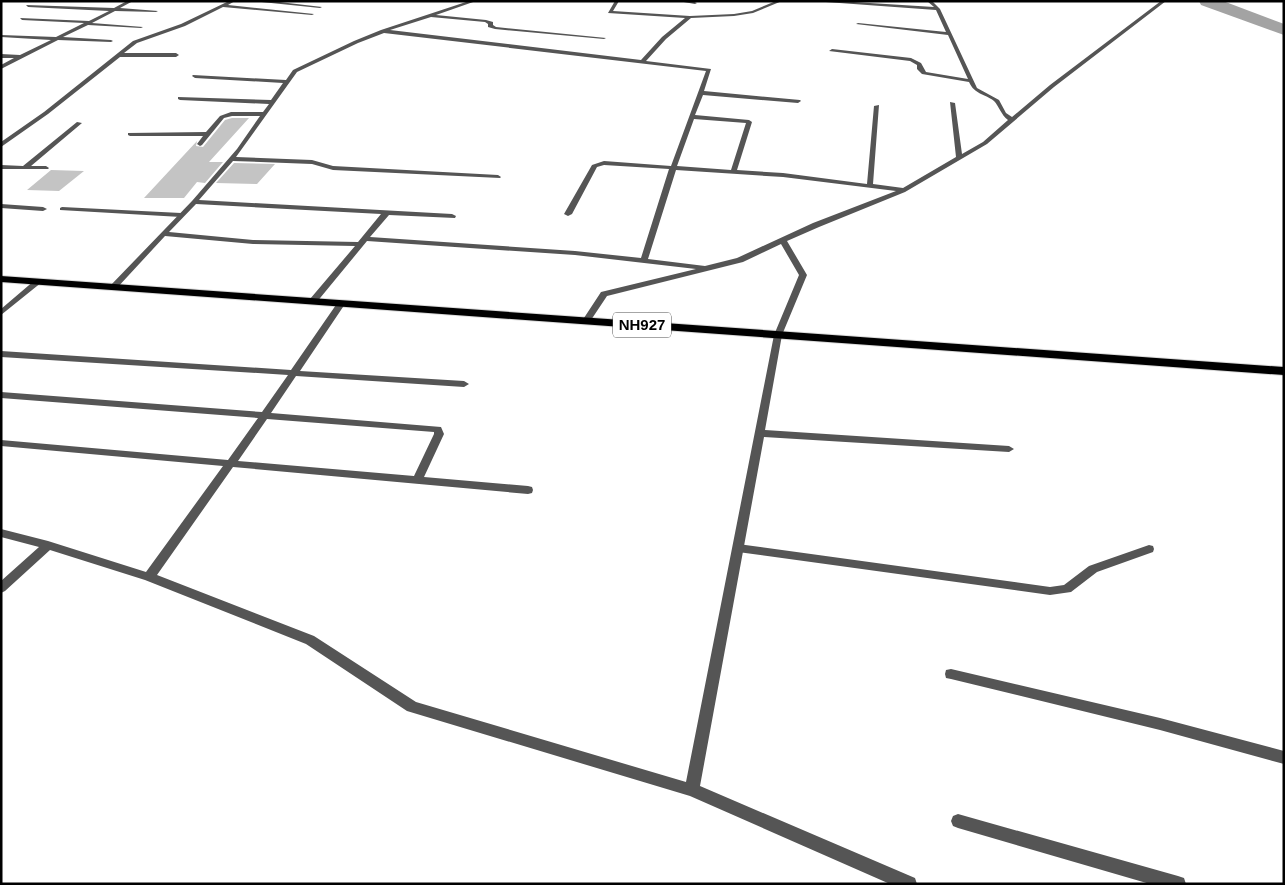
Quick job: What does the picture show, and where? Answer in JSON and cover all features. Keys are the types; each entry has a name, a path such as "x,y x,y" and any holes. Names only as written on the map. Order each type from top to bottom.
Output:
{"highway":[{"name":"NH927","path":"1,279 1284,371"}],"street":[{"path":"1,68 131,1"},
{"path":"1,145 46,113 135,42 183,25 233,1"},
{"path":"253,1 320,7"},
{"path":"113,287 194,202 230,160 292,74 300,68 383,31 474,1"},
{"path":"617,1 610,12 690,17 753,12 780,1"},
{"path":"680,1 695,3"},
{"path":"814,1 938,10"},
{"path":"929,1 938,10 975,89 997,101 1004,114 1011,120"},
{"path":"586,321 604,294 740,260 782,240 903,190 985,143 1067,74 1164,1"},
{"path":"28,6 156,11"},
{"path":"221,6 312,14"},
{"path":"428,16 486,21 495,28 604,38"},
{"path":"642,63 658,43 690,17"},
{"path":"22,19 141,27"},
{"path":"858,24 949,34"},
{"path":"383,31 710,70 673,168 644,260"},
{"path":"1,36 111,41"},
{"path":"832,51 911,60 919,64 920,69 924,73 971,81"},
{"path":"119,55 176,55"},
{"path":"1,56 23,57"},
{"path":"195,76 286,82"},
{"path":"702,93 798,101"},
{"path":"180,98 273,102"},
{"path":"952,103 959,158"},
{"path":"870,186 877,106"},
{"path":"200,144 225,115 264,114"},
{"path":"693,117 748,122 734,172"},
{"path":"24,168 79,123"},
{"path":"130,134 207,134"},
{"path":"230,160 312,162 334,168 498,177"},
{"path":"568,214 594,166 598,164 783,175 903,190"},
{"path":"1,167 46,168"},
{"path":"194,202 452,216"},
{"path":"1,206 43,209"},
{"path":"313,302 386,212"},
{"path":"163,234 253,242 363,241 644,260 708,268"},
{"path":"692,790 778,335 803,274 782,240"},
{"path":"1,313 38,282"},
{"path":"149,576 265,415 341,304"},
{"path":"1,354 464,384"},
{"path":"1,395 438,429 438,434 417,481"},
{"path":"759,433 1009,449"},
{"path":"1,443 528,490"},
{"path":"1,533 48,544 149,576 310,640 412,707 692,790 882,878 909,884"},
{"path":"1,588 48,544"},
{"path":"951,674 1160,724 1284,758"},
{"path":"958,821 1178,884"}],"lane":[{"path":"62,209 181,215"},
{"path":"738,548 1050,591 1067,589 1093,569 1149,549"}],"building":[{"path":"249,118 209,162 223,162 205,183 197,182 184,198 144,198 197,141 196,146 203,147 225,120"},
{"path":"234,163 275,164 257,184 216,183"},
{"path":"51,170 84,171 59,191 27,190"}],"waterway":[{"path":"1207,1 1284,30"}]}
